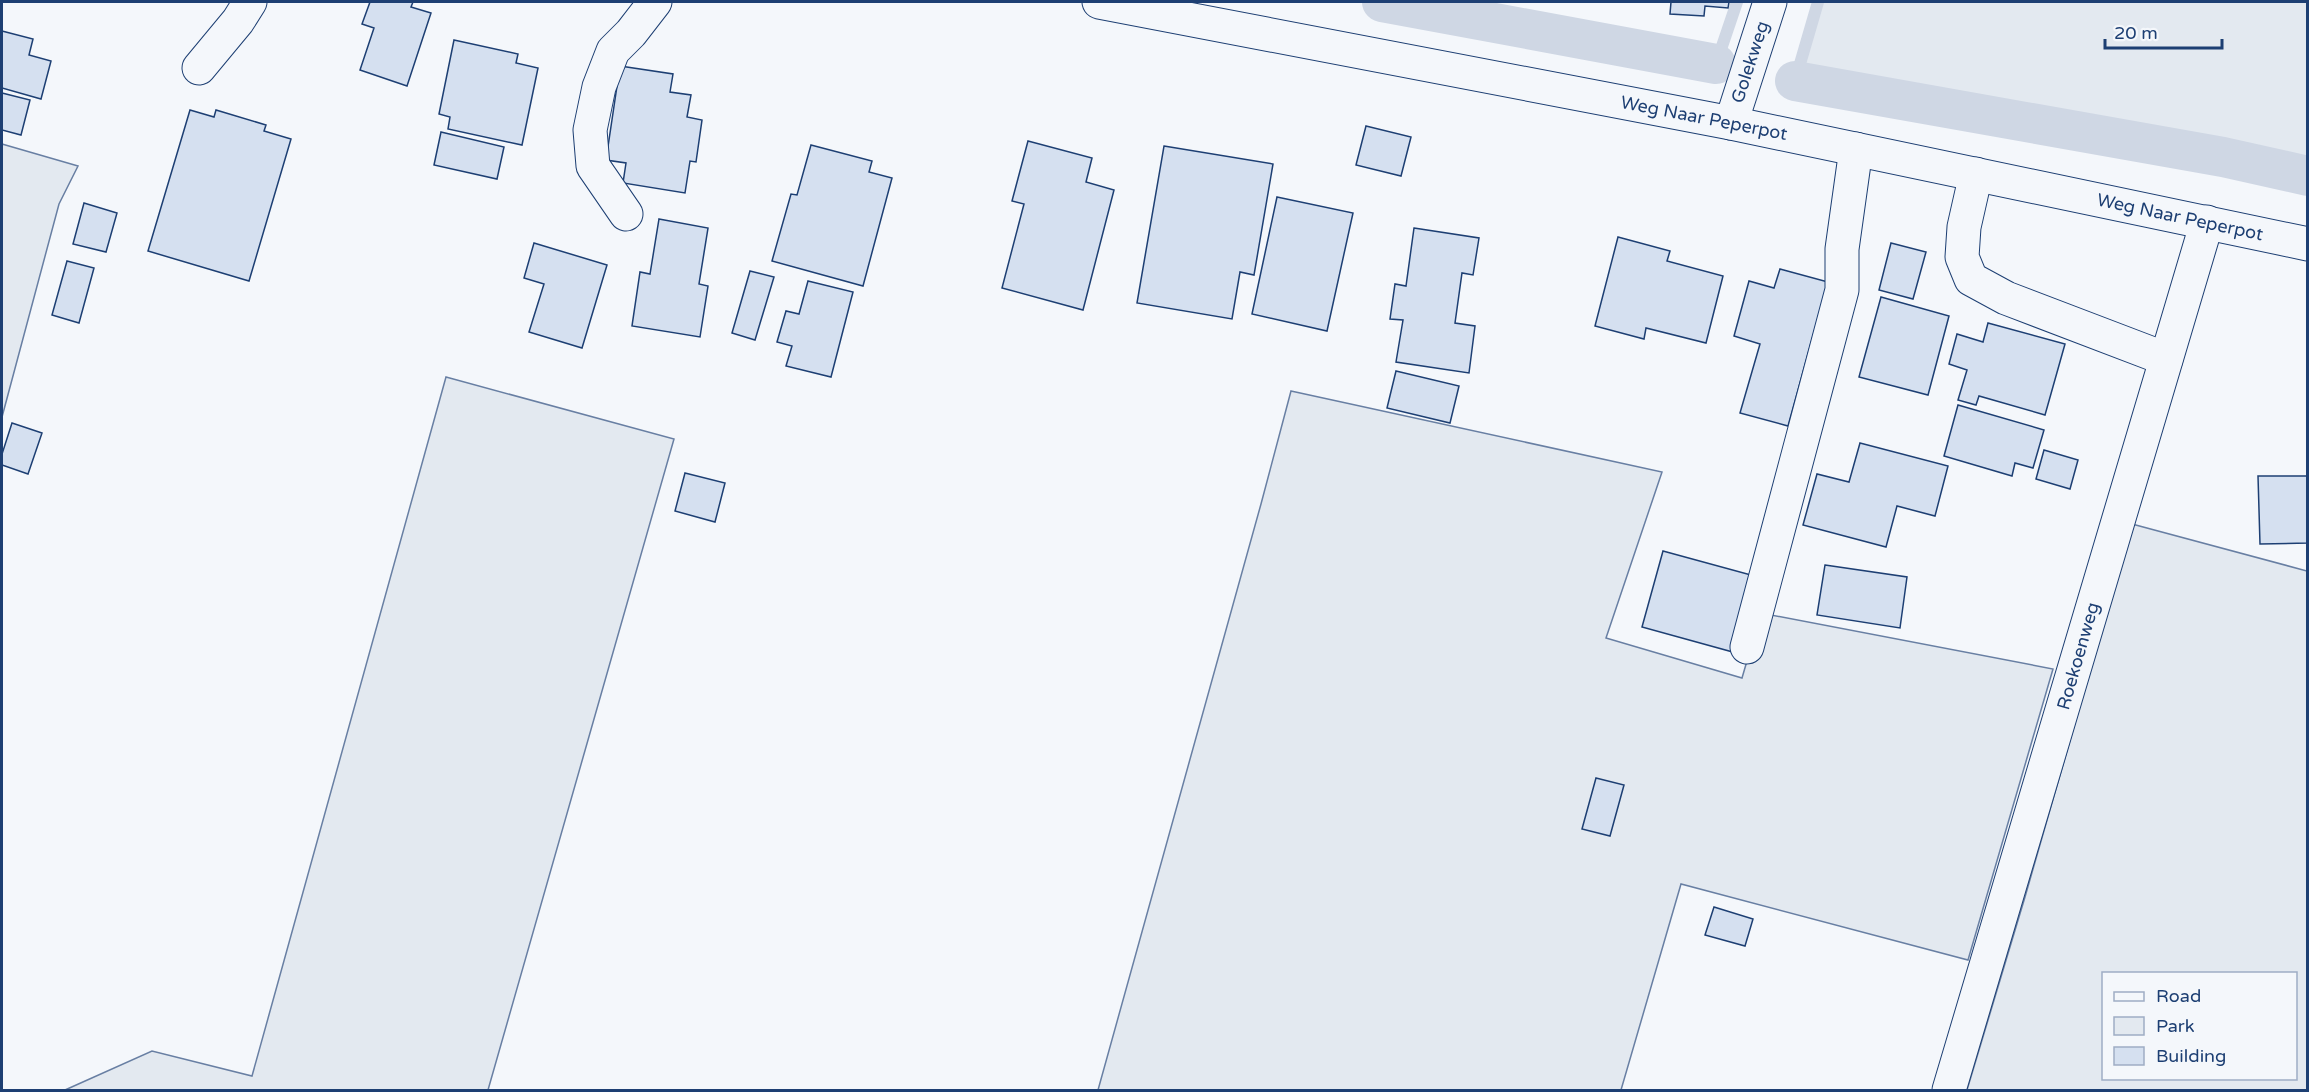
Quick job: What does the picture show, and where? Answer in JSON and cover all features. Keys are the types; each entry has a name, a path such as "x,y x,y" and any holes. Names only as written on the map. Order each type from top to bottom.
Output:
{"street":[{"path":"199,68 238,21 250,2"},
{"path":"626,214 593,166 590,130 599,87 613,51 631,33 655,2"},
{"name":"Weg Naar Peperpot","path":"1099,2 1856,148 2307,244"},
{"name":"Golekweg","path":"1731,123 1770,2"},
{"path":"1747,647 1842,290 1842,249 1856,148"},
{"path":"1976,174 1964,227 1962,258 1971,279 2006,298 2166,359"},
{"name":"Roekoenweg","path":"1949,1090 2207,222"}],"green space":[{"path":"1818,2 2307,2 2307,176 2223,157 1795,81"},
{"path":"2,144 78,166 59,204 2,417"},
{"path":"446,377 674,439 488,1090 65,1090 152,1051 252,1076"},
{"path":"1291,391 1662,472 1606,638 1742,678 1761,613 2053,669 1968,960 1681,884 1621,1090 1098,1090"},
{"path":"2132,524 2307,571 2307,1090 1967,1090"}],"building":[{"path":"370,2 413,2 411,7 431,13 407,86 360,70 374,28 362,24"},
{"path":"1671,2 1729,2 1728,8 1705,6 1704,16 1670,14"},
{"path":"2,31 33,39 29,55 51,61 41,99 2,88"},
{"path":"454,40 518,54 516,63 538,68 522,145 448,129 450,117 439,114"},
{"path":"620,66 673,74 670,92 691,95 687,117 702,120 696,162 690,161 685,193 623,183 626,163 606,160"},
{"path":"2,93 30,100 21,135 2,130"},
{"path":"190,110 214,117 216,110 266,125 264,131 291,139 249,281 148,251"},
{"path":"1366,126 1411,137 1401,176 1356,165"},
{"path":"441,132 504,147 497,179 434,165"},
{"path":"1028,141 1092,158 1086,182 1114,190 1083,310 1002,288 1024,204 1012,201"},
{"path":"811,145 872,161 869,172 892,178 863,286 772,261 791,194 797,195"},
{"path":"1164,146 1273,164 1254,275 1240,272 1232,319 1137,303"},
{"path":"1277,197 1353,213 1327,331 1252,314"},
{"path":"84,203 117,213 106,252 73,244"},
{"path":"659,219 708,228 699,284 708,286 700,337 632,326 640,272 650,274"},
{"path":"1414,228 1479,238 1473,275 1462,273 1455,323 1475,326 1469,373 1396,362 1403,320 1390,319 1395,284 1406,286"},
{"path":"1618,237 1670,251 1667,261 1723,276 1706,343 1646,328 1644,339 1595,326"},
{"path":"534,243 607,265 582,348 529,332 544,284 524,278"},
{"path":"1891,243 1926,252 1913,299 1879,290"},
{"path":"67,261 94,268 79,323 52,315"},
{"path":"1780,269 1828,282 1788,426 1740,413 1760,344 1734,336 1749,281 1774,288"},
{"path":"750,271 774,277 755,340 732,333"},
{"path":"808,281 853,292 831,377 786,366 792,346 777,342 786,311 799,314"},
{"path":"1881,297 1949,316 1928,395 1859,377"},
{"path":"1988,323 2065,344 2045,415 1979,396 1976,405 1958,400 1967,370 1949,364 1957,334 1983,342"},
{"path":"1396,371 1459,386 1450,423 1387,408"},
{"path":"1958,405 2044,430 2033,468 2015,463 2012,476 1944,456"},
{"path":"12,423 42,433 28,474 2,465 2,454"},
{"path":"1860,443 1948,466 1935,516 1897,506 1886,547 1803,525 1817,474 1849,482"},
{"path":"2044,450 2078,460 2070,489 2036,479"},
{"path":"685,473 725,483 715,522 675,511"},
{"path":"2258,476 2308,476 2308,543 2260,544"},
{"path":"1663,551 1762,578 1740,654 1642,627"},
{"path":"1825,565 1907,577 1900,628 1817,615"},
{"path":"1596,778 1624,785 1610,836 1582,829"},
{"path":"1714,907 1753,919 1745,946 1705,935"}],"waterway":[{"path":"1382,2 1716,64"},
{"path":"1716,64 1737,2"},
{"path":"1795,81 1818,2"},
{"path":"1795,81 2223,157 2308,176"}]}
